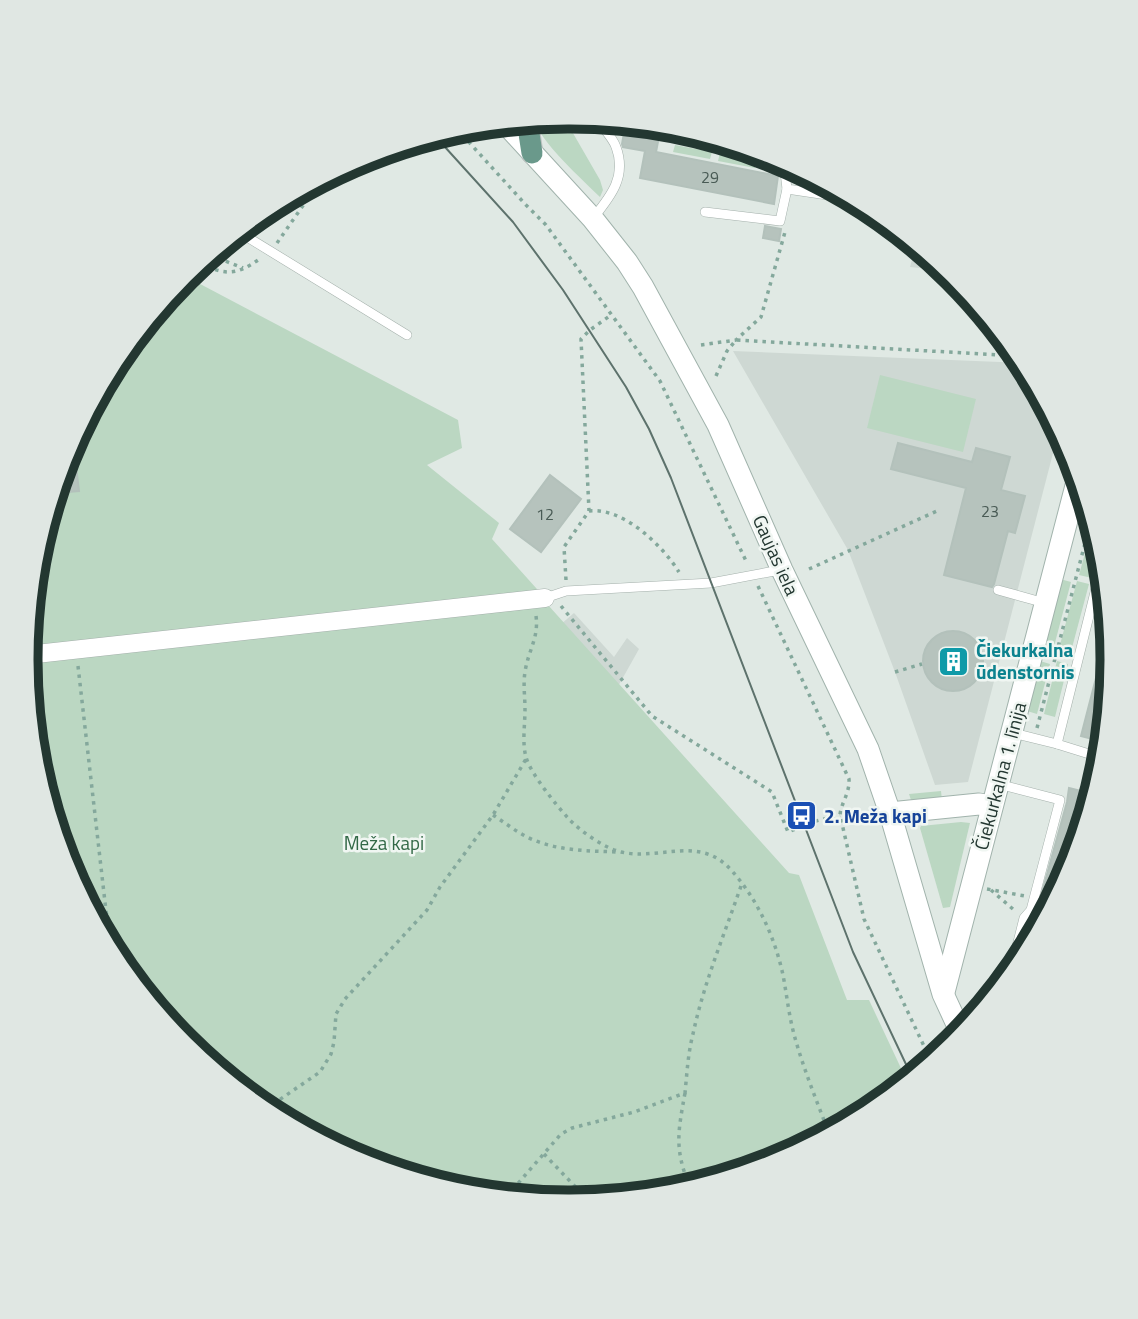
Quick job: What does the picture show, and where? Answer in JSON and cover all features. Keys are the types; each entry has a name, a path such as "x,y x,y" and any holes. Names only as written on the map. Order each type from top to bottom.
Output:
{"main road":[{"path":"529,131 532,153"}],"street":[{"name":"Gaujas iela","path":"513,132 593,219 627,262 718,425 782,570 868,749 890,813 943,994 956,1022"},
{"name":"Čiekurkalna 1. līnija","path":"943,994 1073,496"},
{"path":"38,654 543,598"},
{"path":"890,813 979,804 992,806"}],"lane":[{"path":"593,219 614,192 620,171 616,146 604,130"},
{"path":"705,212 780,221 788,189 786,175"},
{"path":"788,189 824,194"},
{"path":"248,238 407,335"},
{"path":"543,598 566,591 719,582 782,570"},
{"path":"998,590 1045,603"},
{"path":"1057,744 1095,591"},
{"path":"1011,732 1091,754"},
{"path":"997,783 1060,800 1031,911 1024,918 1018,941"}],"path":[{"path":"463,140 546,225 660,381 849,779 849,788 840,808 840,815 867,926 926,1051"},
{"path":"716,376 727,351 761,317 786,233 780,221"},
{"path":"221,259 245,269"},
{"path":"566,591 564,547 589,511 581,339 611,315"},
{"path":"701,345 736,340 1003,355"},
{"path":"589,511 599,510 624,518 655,543 674,564 684,585"},
{"path":"809,569 937,510"},
{"path":"1034,738 1086,542"},
{"path":"543,598 652,716 772,792 788,832 840,815"},
{"path":"543,598 536,640 525,674 526,759 536,777 570,820 585,834 621,852"},
{"path":"76,650 108,922"},
{"path":"895,672 922,663"},
{"path":"1040,717 1062,722"},
{"path":"276,1102 320,1072 331,1054 335,1014 345,999 427,910 440,887 493,815 526,759"},
{"path":"493,815 526,836 556,847 643,853 689,851 705,853 723,862 742,883 762,914 777,949 795,1038 826,1123"},
{"path":"685,1177 679,1154 678,1133 693,1032 742,883"},
{"path":"1024,918 986,888 1034,898"},
{"path":"515,1187 561,1134 572,1128 634,1112 685,1093"},
{"path":"544,1153 578,1190"}],"shaded area":[{"path":"913,256 928,269 910,267"},
{"path":"733,351 1008,362 1055,447 968,782 935,785 848,550"},
{"path":"574,613 614,657 627,638 639,649 616,690 560,625"}],"green space":[{"path":"571,129 600,180 603,190 600,197 573,171 539,130"},
{"path":"675,145 712,152 710,159 673,152"},
{"path":"720,153 756,163 755,168 718,161"},
{"name":"Meža kapi","path":"196,282 458,420 462,448 427,465 499,523 492,539 545,598 548,605 789,873 799,875 847,1000 869,1000 903,1071 864,1101 804,1135 740,1162 672,1180 604,1189 534,1189 466,1180 398,1162 366,1150 274,1101 194,1035 148,982 128,954 93,894 79,863 57,797 49,763 43,729 38,660 43,590 49,556 57,522 79,456 93,425 128,365 170,310 194,284"},
{"path":"880,375 976,399 963,452 867,428"},
{"path":"1087,547 1092,578 1079,575"},
{"path":"1060,579 1071,582 1052,654 1042,652"},
{"path":"1077,581 1089,584 1069,659 1057,656"},
{"path":"1040,661 1050,664 1037,714 1027,711"},
{"path":"1057,661 1068,664 1055,717 1044,714"},
{"path":"941,791 942,800 914,802 909,794"},
{"path":"970,823 950,907 943,908 920,828"}],"building":[{"path":"624,132 659,137 656,152 778,176 774,204 640,178 645,151 623,147"},
{"path":"765,226 781,229 779,241 763,238"},
{"path":"898,443 972,462 976,448 1010,457 1001,490 1025,496 1015,533 1008,531 992,587 944,575 966,488 891,469"},
{"path":"76,465 79,491 66,492"},
{"path":"550,475 581,499 541,552 510,529"},
{"name":"Čiekurkalna ūdenstornis","path":"953,631 970,636 978,644 983,661 978,678 970,686 953,691 936,686 928,678 923,661 928,644 936,636"},
{"path":"1097,674 1099,675 1093,739 1081,736"},
{"path":"1069,788 1082,791 1059,863 1038,907"}],"tram line":[{"path":"443,144 513,222 563,290 626,387 649,429 671,478 853,952 907,1067"}],"place":[{"name":"Čiekurkalna ūdenstornis","path":"953,661"},
{"name":"2. Meža kapi","path":"801,816"}]}
